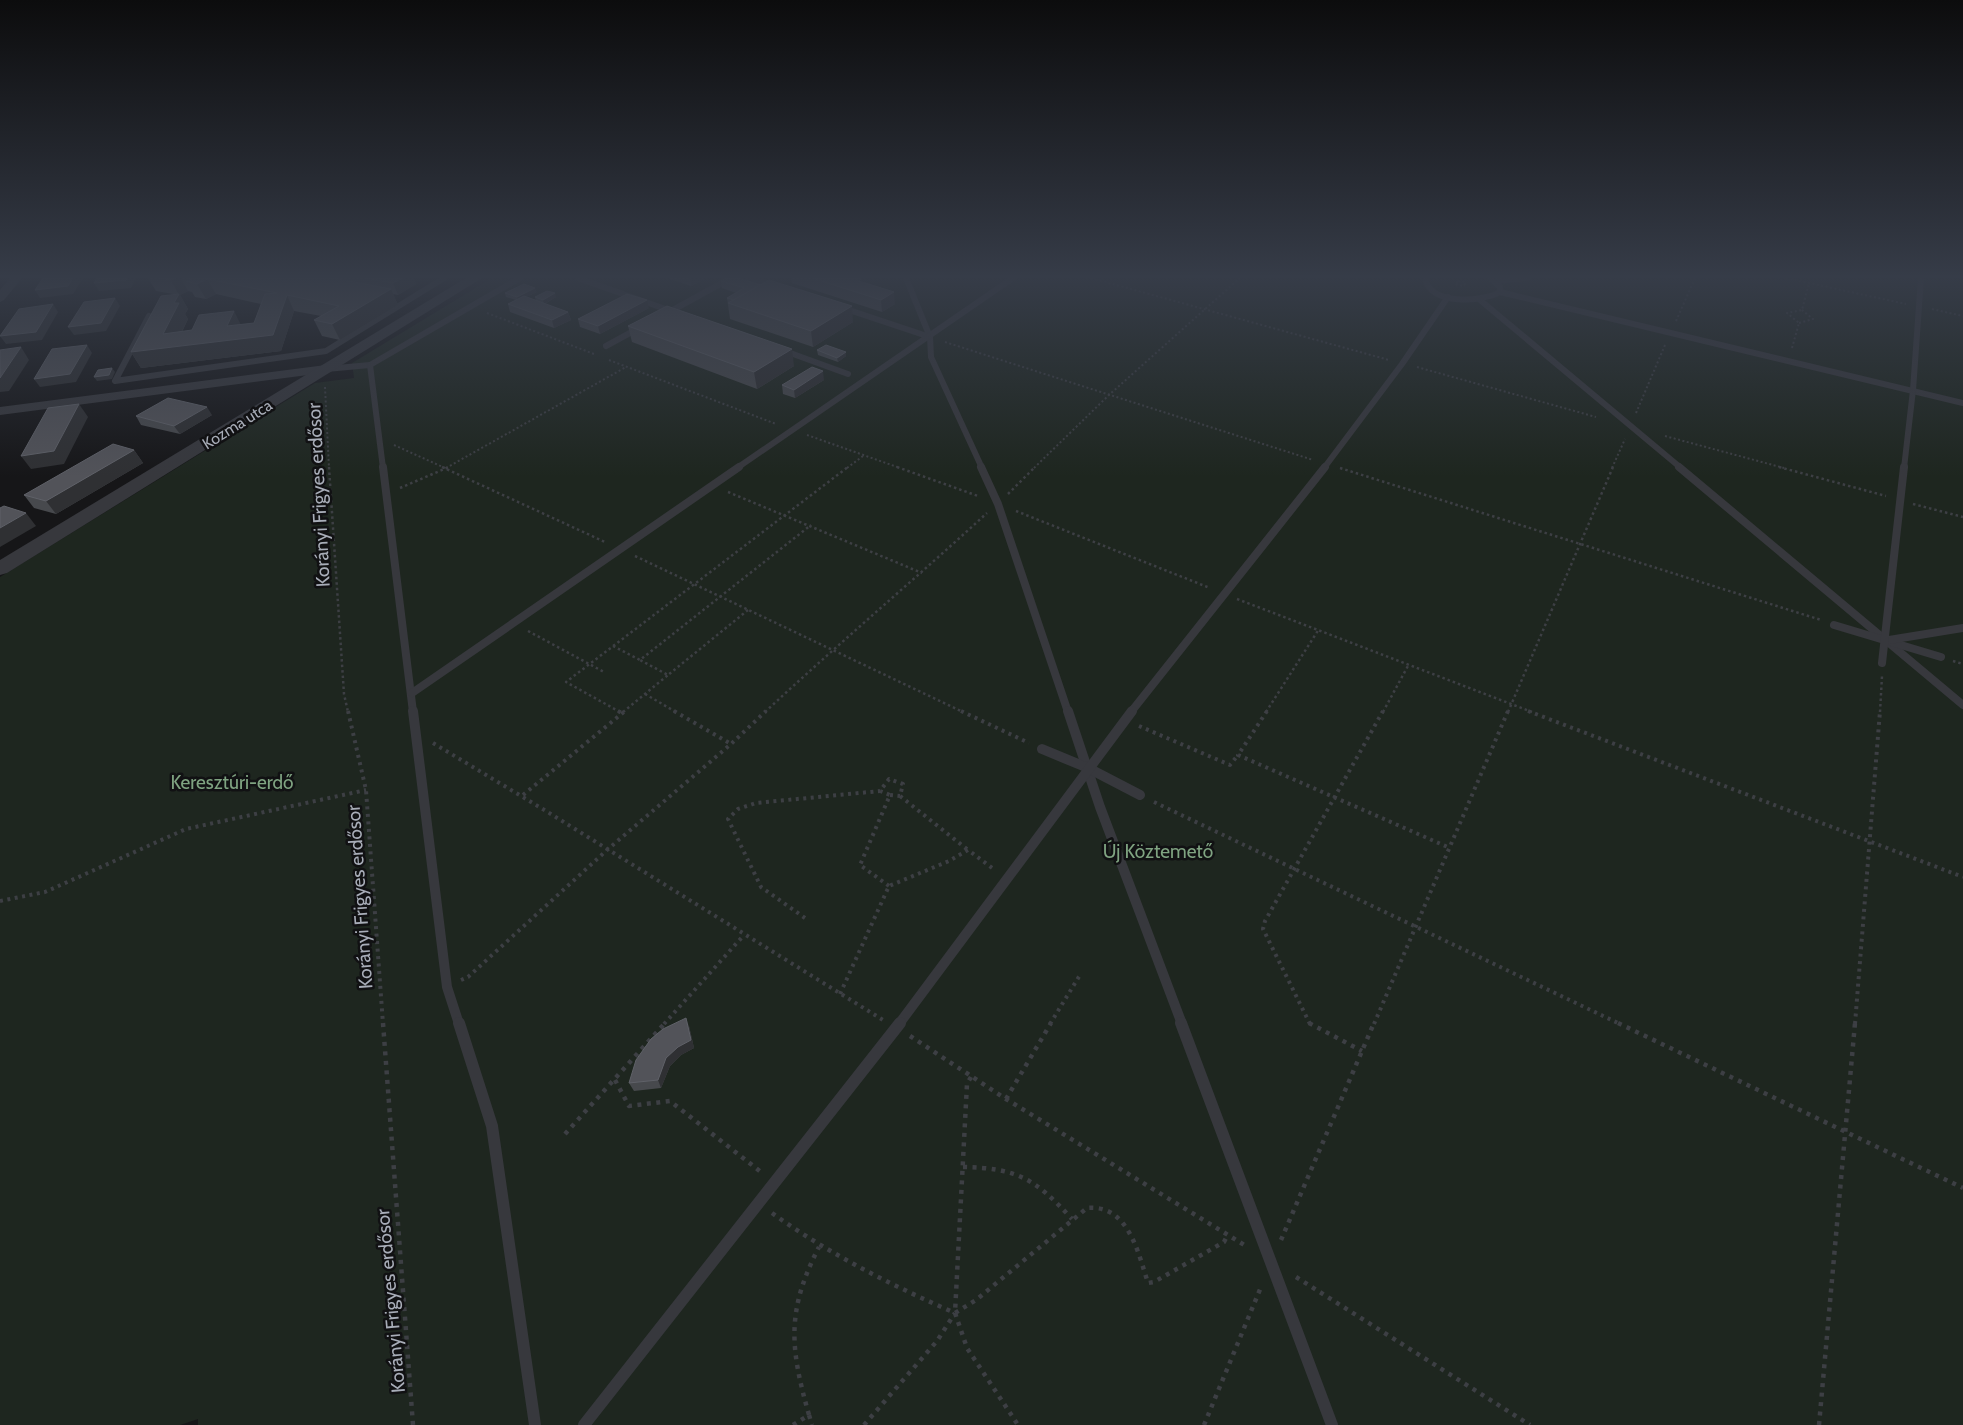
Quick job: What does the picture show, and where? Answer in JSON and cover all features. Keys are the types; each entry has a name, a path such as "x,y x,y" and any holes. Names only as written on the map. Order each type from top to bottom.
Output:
{"street":[{"name":"Kozma utca","path":"0,569 366,344"},
{"path":"0,410 326,369"}],"lane":[{"path":"135,344 115,381 326,351 337,344"},
{"path":"326,369 370,365 405,344"},
{"path":"412,693 919,344"},
{"path":"930,344 931,357 998,504 1100,807 1332,1425"},
{"path":"584,1425 773,1182 896,1028 1088,768 1327,464 1415,344"},
{"path":"1533,344 1963,705"},
{"path":"1719,344 1963,403"},
{"path":"1882,663 1887,640 1902,500 1913,390 1915,344"},
{"path":"774,347 848,374"},
{"path":"370,365 447,986 492,1126 534,1425"},
{"path":"1834,625 1941,657"},
{"path":"1887,640 1963,628"},
{"path":"1042,749 1088,768 1140,795"}],"path":[{"path":"954,344 1834,625"},
{"path":"447,986 468,977 607,850 731,744 832,649 922,573 998,504 1110,394 1165,344"},
{"path":"1330,344 1963,517"},
{"path":"1204,1425 1414,927 1582,544 1665,344"},
{"path":"1789,361 1793,344"},
{"path":"387,492 447,468 627,367"},
{"name":"Korányi Frigyes erdősor","path":"326,369 329,471 344,694 366,790 413,1425"},
{"path":"381,445 394,445 447,468 1042,749"},
{"path":"622,713 566,682 863,456"},
{"path":"713,486 922,573"},
{"path":"640,660 812,526"},
{"path":"523,795 748,610"},
{"path":"514,623 604,672"},
{"path":"1125,720 1230,765 1238,756 1319,629"},
{"path":"613,646 668,675"},
{"path":"1819,1425 1871,842 1882,663"},
{"path":"1362,1050 1319,1027 1310,1025 1263,930 1265,921 1296,869 1408,664"},
{"path":"645,694 731,744"},
{"path":"417,734 523,795 607,850 896,1028 1006,1099 1228,1234 1530,1425"},
{"path":"1238,756 1450,848"},
{"path":"880,791 889,779 903,784 900,796"},
{"path":"0,901 45,892 186,829 366,790"},
{"path":"805,918 761,888 728,819 738,809 756,803 880,791 900,796 968,850 1007,877"},
{"path":"889,886 860,865 890,795"},
{"path":"1140,795 1963,1188"},
{"path":"840,994 889,886 902,878 957,859 968,850"},
{"path":"565,1134 744,935"},
{"path":"1006,1099 1080,976"},
{"path":"971,1077 967,1084 955,1313 967,1348 1018,1425"},
{"path":"614,1080 629,1106 670,1101 773,1182"},
{"path":"963,1167 991,1166 1014,1171 1037,1183 1072,1219"},
{"path":"758,1202 819,1246 849,1263 955,1313"},
{"path":"864,1425 937,1341 955,1313 976,1300 1087,1208 1095,1205 1106,1207 1118,1215 1134,1245 1148,1283 1154,1282 1224,1242 1228,1234"},
{"path":"812,1425 796,1374 793,1331 798,1290 819,1246"},
{"path":"794,1425 809,1416"}],"green space":[{"name":"Új Köztemető","path":"382,344 1963,344 1963,1425 198,1425 198,1419 180,1425 0,1425 0,577 315,383 354,378 352,363"}],"building":[{"path":"135,344 194,344 131,352"},
{"path":"679,344 779,344 792,349 754,372"},
{"path":"87,345 70,374 34,379 52,349"},
{"path":"826,345 846,352 837,358 817,350"},
{"path":"21,347 0,378 0,350"},
{"path":"812,367 823,371 794,390 782,385"},
{"path":"112,368 109,375 94,377 98,370"},
{"path":"168,398 207,407 174,426 136,416"},
{"path":"79,404 54,451 21,456 48,408"},
{"path":"113,444 134,450 46,501 24,495"},
{"path":"4,506 26,513 0,528 0,508"},
{"path":"686,1018 691,1040 678,1047 666,1058 658,1080 629,1083 636,1060 651,1039 663,1029"}],"park label":[{"name":"Keresztúri-erdő","path":"232,782"}]}
